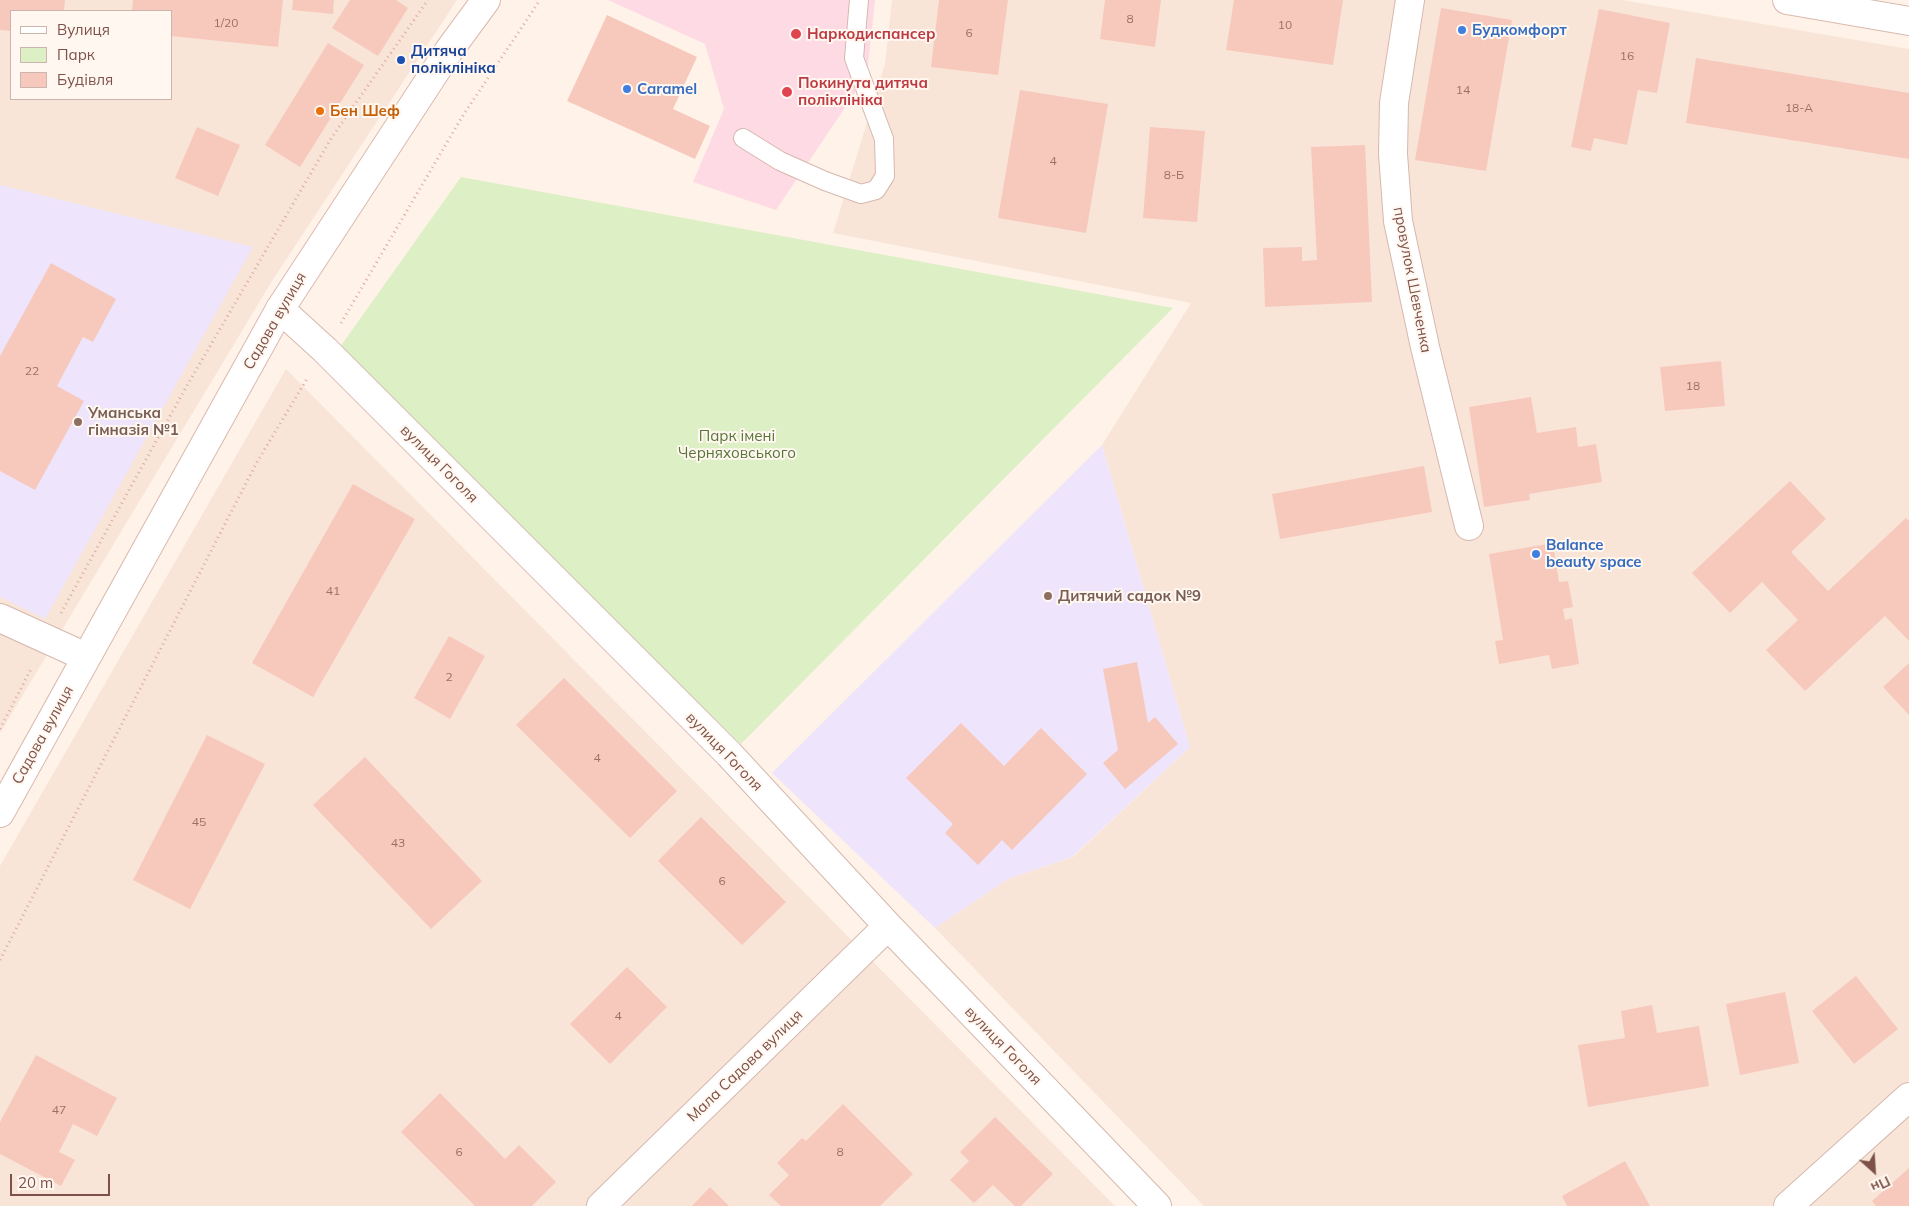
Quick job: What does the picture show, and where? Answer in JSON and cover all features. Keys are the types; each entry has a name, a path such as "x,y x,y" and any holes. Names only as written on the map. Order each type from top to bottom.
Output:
{"street":[{"name":"Садова вулиця","path":"0,813 280,309 450,49 486,0"},
{"name":"провулок Шевченка","path":"1410,0 1394,103 1393,154 1398,221 1425,347 1469,526"},
{"path":"1787,0 1909,21"},
{"name":"вулиця Гоголя","path":"280,309 325,350 729,754 888,926 1157,1206"},
{"path":"0,618 86,657"},
{"name":"Мала Садова вулиця","path":"601,1206 888,926"},
{"path":"1788,1206 1909,1097"}],"lane":[{"path":"743,138 780,161 825,181 861,194 876,190 885,176 884,139 854,58 859,0"}],"path":[{"path":"0,729 47,639 185,389 332,137 428,0"},
{"path":"0,960 257,462 462,117 540,0"}],"shaded area":[{"path":"0,0 457,0 272,281 0,733"},
{"name":"Покинута дитяча поліклініка","path":"608,0 875,0 867,75 776,210 693,182 724,109 705,44"},
{"path":"892,0 1622,0 1909,49 1909,1206 1204,1206 935,928 1008,879 1073,857 1190,747 1102,445 1191,303 833,233 885,64"},
{"name":"Уманська гімназія №1","path":"0,185 253,247 45,619 0,597"},
{"path":"286,369 1115,1206 0,1206 0,866"},
{"name":"Дитячий садок №9","path":"1102,445 1190,747 1072,857 1008,879 935,928 772,773"}],"green space":[{"name":"Парк імені Черняховського","path":"461,177 1173,308 741,744 335,354"}],"building":[{"path":"0,0 65,0 64,10 10,10 10,31 0,30"},
{"path":"133,0 283,0 278,47 172,36 172,10 132,10"},
{"path":"293,0 334,0 333,14 292,10"},
{"path":"350,0 396,0 408,8 378,56 332,28"},
{"path":"939,0 1008,0 998,75 931,67"},
{"path":"1105,0 1161,0 1155,47 1100,39"},
{"path":"1234,0 1343,0 1333,65 1226,50"},
{"path":"1441,8 1512,20 1486,171 1415,160"},
{"path":"1599,9 1670,23 1657,93 1638,90 1627,145 1594,138 1591,151 1571,147"},
{"name":"Caramel","path":"607,15 697,57 673,109 710,126 695,159 567,101"},
{"path":"328,43 364,65 300,167 265,145"},
{"path":"1696,58 1909,93 1909,159 1686,123"},
{"path":"1020,90 1108,104 1086,233 998,218"},
{"path":"197,127 240,145 218,196 175,178"},
{"path":"1150,127 1205,131 1197,222 1143,218"},
{"path":"1365,145 1372,302 1265,307 1263,248 1302,247 1302,261 1317,260 1311,147"},
{"path":"51,263 116,299 93,342 83,337 57,386 84,401 35,490 0,471 0,356"},
{"path":"1721,361 1725,406 1665,411 1660,367"},
{"path":"1531,397 1537,433 1576,427 1578,447 1596,444 1602,482 1529,494 1530,500 1484,507 1469,407"},
{"path":"1424,466 1432,512 1280,539 1272,494"},
{"path":"1790,481 1826,519 1791,552 1828,591 1906,518 1909,521 1909,641 1885,616 1805,691 1766,650 1798,620 1762,582 1730,613 1692,573"},
{"path":"353,484 415,519 313,697 252,663"},
{"path":"1553,543 1559,582 1568,581 1573,607 1563,609 1565,620 1572,618 1579,664 1552,669 1549,655 1499,664 1495,641 1503,640 1489,554"},
{"path":"449,636 485,656 450,719 414,698"},
{"path":"1137,662 1148,723 1155,717 1178,744 1125,789 1103,763 1118,750 1103,669"},
{"path":"1909,663 1909,715 1883,687"},
{"path":"564,678 677,791 630,838 516,725"},
{"path":"961,723 1004,766 1041,728 1087,774 1012,850 1002,840 978,865 945,833 953,824 906,778"},
{"path":"207,735 265,764 190,909 133,880"},
{"path":"365,757 482,881 431,929 313,805"},
{"path":"701,817 786,902 742,945 658,861"},
{"path":"627,967 667,1007 610,1064 570,1024"},
{"path":"1856,976 1898,1029 1854,1064 1812,1011"},
{"path":"1785,992 1799,1063 1740,1075 1726,1004"},
{"path":"1652,1005 1657,1033 1699,1026 1709,1086 1588,1107 1578,1045 1625,1038 1621,1011"},
{"path":"36,1055 117,1098 97,1136 73,1124 59,1152 75,1160 61,1186 0,1154 0,1122"},
{"path":"440,1093 505,1159 519,1145 556,1182 532,1206 475,1206 401,1132"},
{"path":"843,1104 913,1174 880,1206 781,1206 769,1195 789,1175 777,1163 802,1138 806,1141"},
{"path":"995,1117 1053,1174 1021,1206 1015,1206 993,1185 974,1203 950,1180 969,1161 960,1152"},
{"path":"1625,1161 1650,1206 1567,1206 1562,1196"},
{"path":"1909,1168 1909,1206 1876,1206 1872,1201"},
{"path":"710,1187 729,1206 692,1206"}],"place":[{"name":"Будкомфорт","path":"1462,30"},
{"name":"Наркодиспансер","path":"796,34"},
{"name":"Дитяча поліклініка","path":"401,60"},
{"name":"Caramel","path":"627,89"},
{"name":"Покинута дитяча поліклініка","path":"787,92"},
{"name":"Бен Шеф","path":"320,111"},
{"name":"Уманська гімназія №1","path":"78,422"},
{"name":"Balance beauty space","path":"1536,554"},
{"name":"Дитячий садок №9","path":"1048,596"}]}
